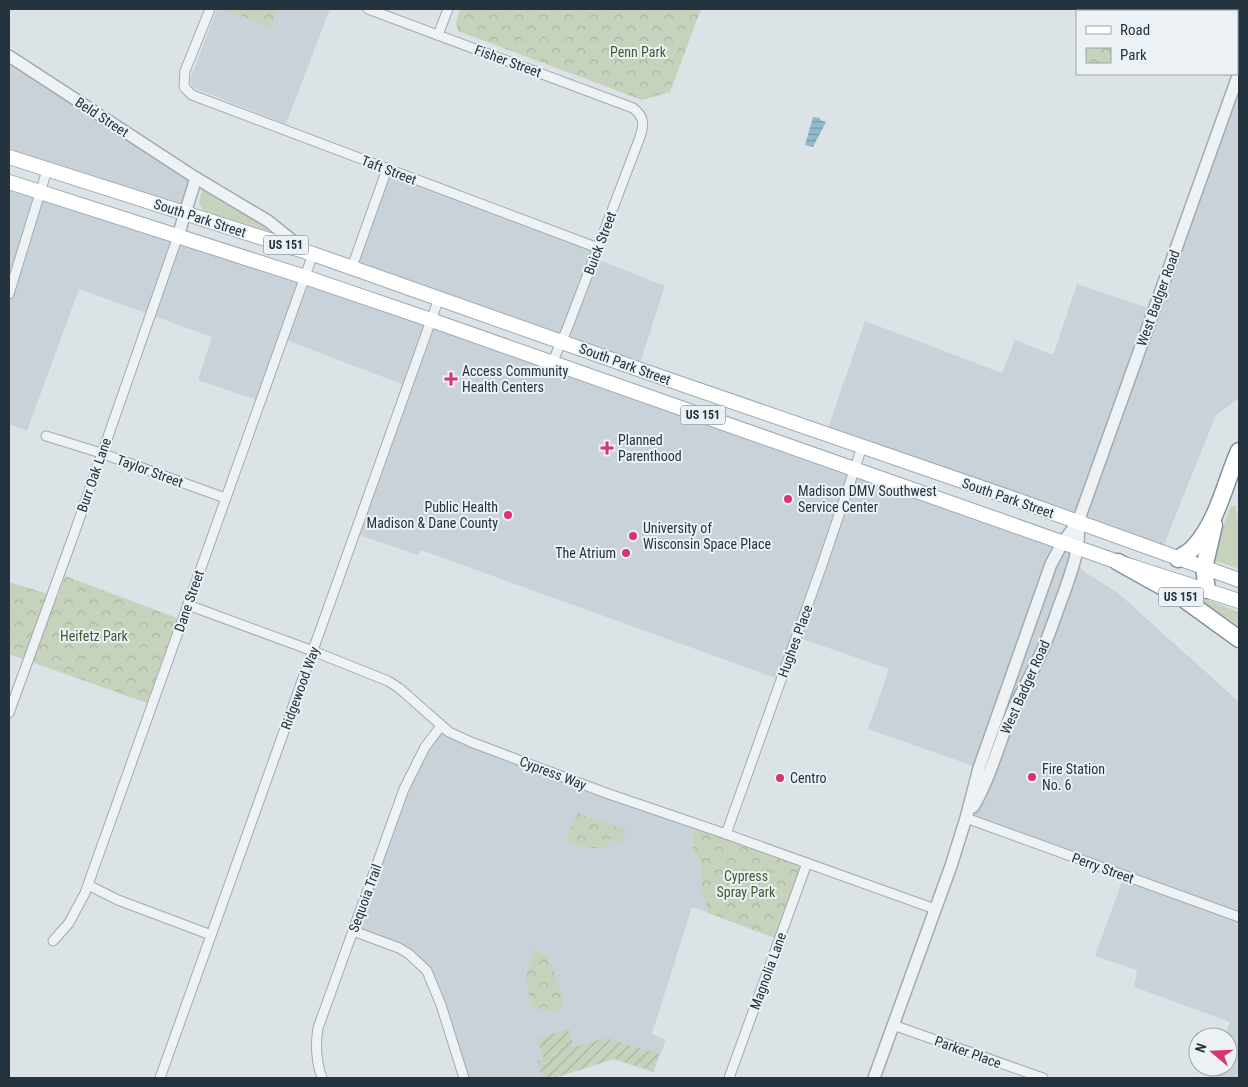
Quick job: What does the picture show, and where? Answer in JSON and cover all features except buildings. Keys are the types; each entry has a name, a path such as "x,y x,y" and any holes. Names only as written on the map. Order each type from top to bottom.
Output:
{"highway":[{"path":"1178,559 1193,548 1206,530 1239,451"},
{"path":"1207,590 1204,568 1218,505"},
{"name":"US 151","path":"1118,562 1151,579 1197,608 1239,639"},
{"path":"1197,608 1210,624 1239,650"}],"main road":[{"name":"South Park Street","path":"9,157 352,267 1239,580"},
{"name":"South Park Street","path":"9,182 306,277 1118,562 1239,601"}],"street":[{"name":"Taft Street","path":"210,9 185,71 184,86 190,94 201,100 598,248"},
{"name":"Fisher Street","path":"368,9 633,108 638,112 643,121"},
{"path":"438,36 448,9"},
{"name":"Beld Street","path":"9,56 196,178 268,221 309,253"},
{"name":"West Badger Road","path":"874,1078 935,910 966,818 975,782 1055,555 1078,522 1239,73"},
{"name":"Buick Street","path":"552,363 640,137 643,121"},
{"path":"9,294 47,170"},
{"path":"352,267 387,170"},
{"path":"178,236 196,178"},
{"name":"Burr Oak Lane","path":"9,713 178,236"},
{"name":"Dane Street","path":"53,941 70,923 88,885 225,498 306,277 309,253"},
{"name":"Ridgewood Way","path":"160,1078 439,298"},
{"name":"Taylor Street","path":"46,436 101,453 225,498"},
{"name":"Hughes Place","path":"726,834 862,447"},
{"name":"West Badger Road","path":"966,818 981,792 1011,715 1041,654 1078,548 1078,522"},
{"name":"Cypress Way","path":"188,605 388,681 400,688 441,726 471,742 588,786 808,863 935,910"},
{"name":"Sequoia Trail","path":"322,1078 317,1065 316,1053 318,1028 404,789 425,747 441,726"},
{"name":"Perry Street","path":"966,818 1239,917"},
{"name":"Magnolia Lane","path":"729,1078 808,863"},
{"path":"88,885 118,900 211,936"},
{"path":"353,931 399,948 409,954 427,971 441,1005 464,1078"},
{"name":"Parker Place","path":"893,1025 1043,1078"}],"shaded area":[{"path":"217,9 330,9 286,124 194,88 191,83 191,77"},
{"path":"9,56 196,178 185,214 9,157"},
{"path":"1239,73 1239,398 1216,415 1161,552 826,434 865,321 1002,373 1015,340 1053,355 1077,284 1154,310"},
{"path":"387,169 598,248 594,258 665,286 638,369 352,267"},
{"path":"9,182 1063,542 1083,571 1118,593 1239,702 1239,1078 1210,1078 1238,1077 1238,1027 1228,1027 1230,1022 1134,987 1137,970 1095,956 1124,876 966,818 979,768 868,729 889,669 797,637 781,680 421,550 418,555 359,535 361,528 357,527 407,386 286,340 260,401 198,380 212,337 79,289 27,431 9,424"},
{"path":"441,726 449,732 694,823 693,850 702,866 702,891 708,913 692,907 652,1034 666,1040 653,1072 614,1059 554,1078 464,1078 441,1005 417,961 353,931 404,789"}],"green space":[{"path":"221,9 278,9 271,27"},
{"name":"Penn Park","path":"460,9 701,9 670,92 642,100 458,31 456,22"},
{"path":"202,188 268,227 268,231 204,211 199,204"},
{"path":"1231,506 1236,506 1239,528 1239,569 1213,560 1214,549"},
{"name":"Heifetz Park","path":"65,576 177,618 147,703 9,654 9,582 58,597"},
{"path":"1203,598 1239,612 1239,626 1202,601"},
{"path":"577,813 627,830 622,843 610,839 607,847 596,848 567,842"},
{"name":"Cypress Spray Park","path":"694,823 807,863 780,940 708,913 702,891 702,866 693,850"},
{"path":"534,951 548,956 564,998 559,1013 532,1007 525,977"},
{"path":"568,1029 574,1047 606,1038 660,1054 653,1072 614,1059 554,1078 543,1078 537,1062 544,1059 537,1039"}],"water":[{"path":"813,117 820,118 820,120 826,122 813,147 805,145"}],"place":[{"name":"Access Community Health Centers","path":"451,379"},
{"name":"Planned Parenthood","path":"607,448"},
{"name":"Madison DMV Southwest Service Center","path":"788,499"},
{"name":"Public Health Madison & Dane County","path":"508,515"},
{"name":"University of Wisconsin Space Place","path":"633,536"},
{"name":"The Atrium","path":"626,553"},
{"name":"Fire Station No. 6","path":"1032,777"},
{"name":"Centro","path":"780,778"}]}
